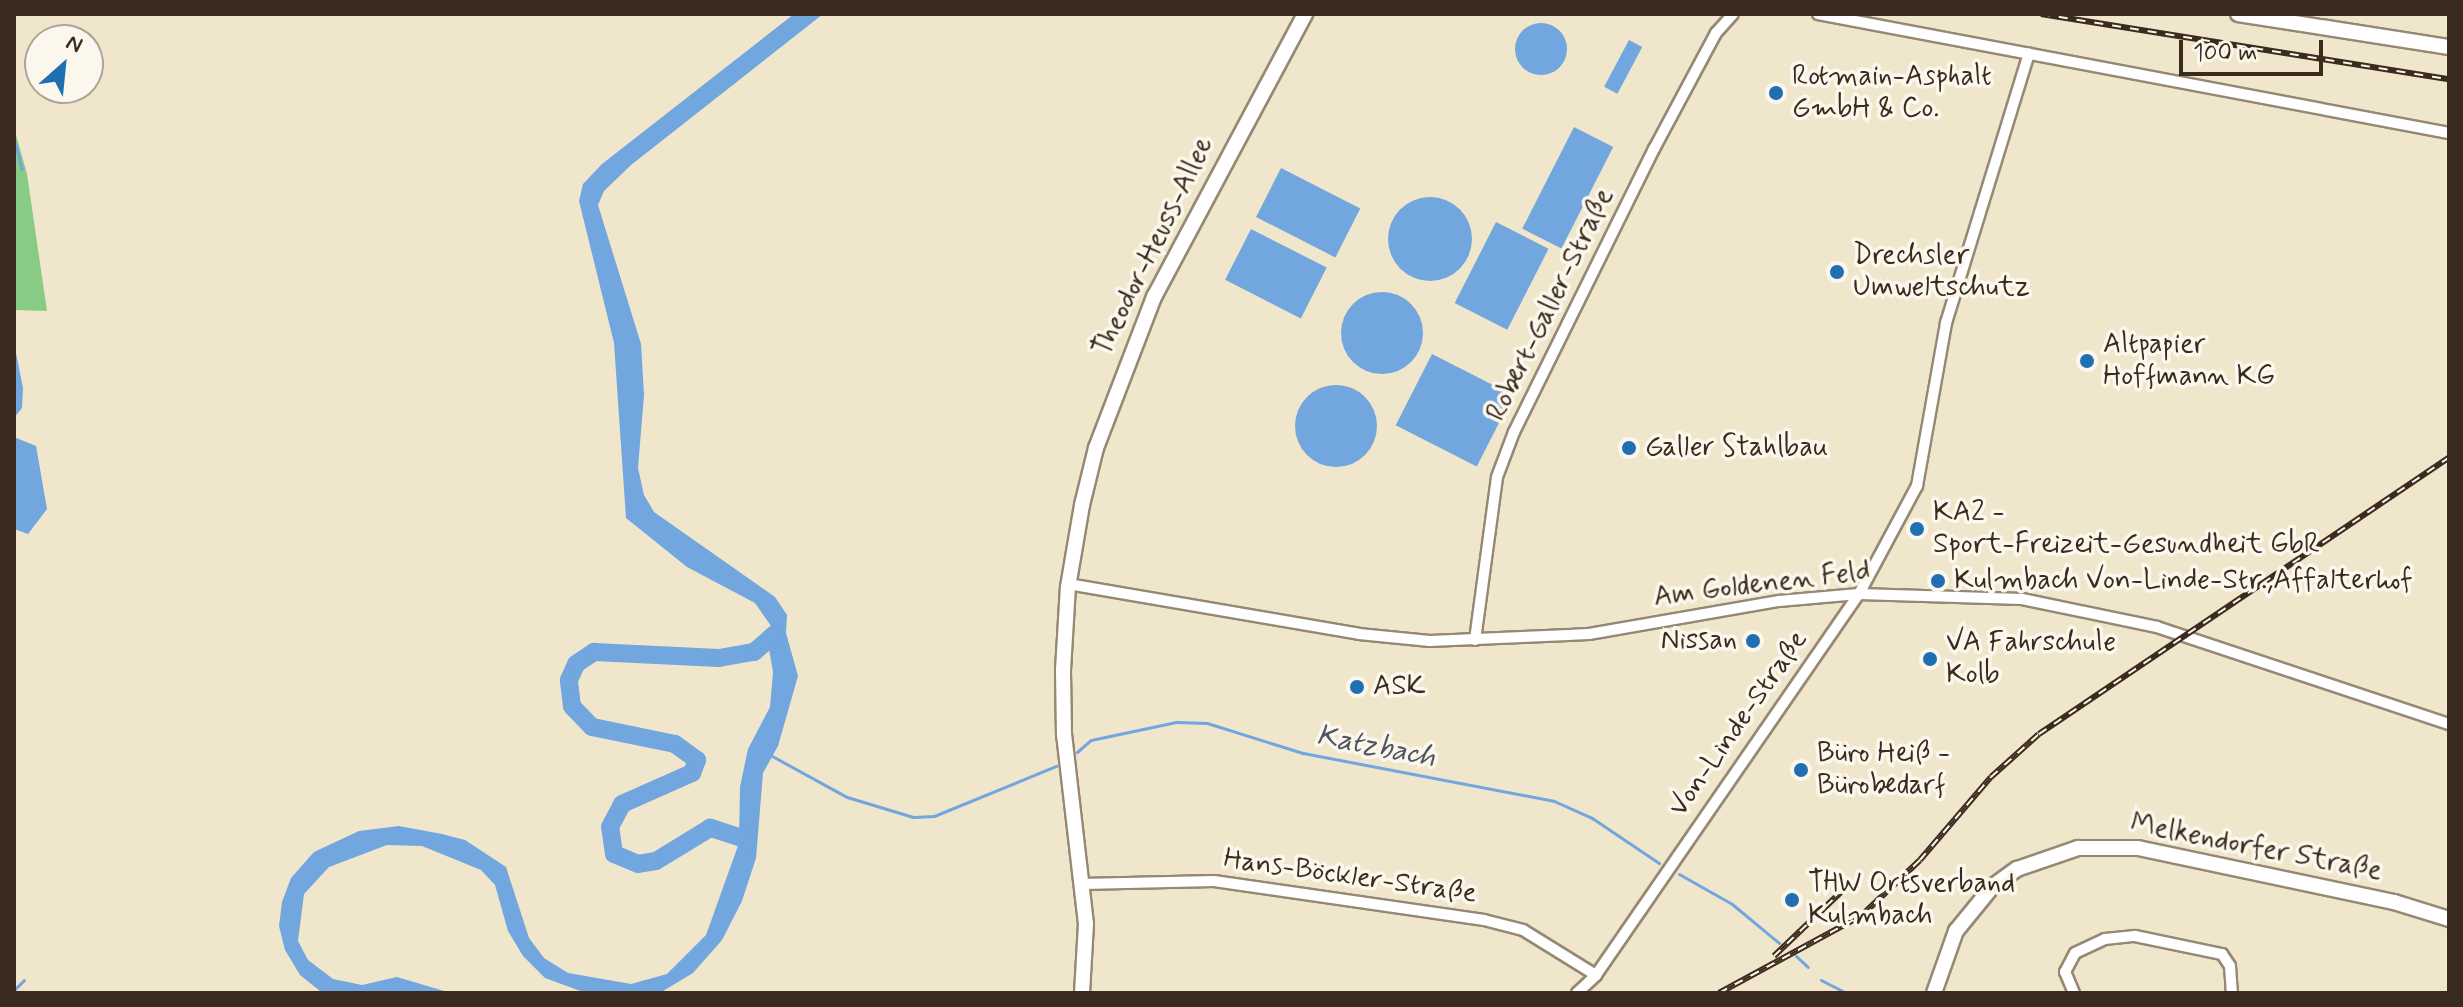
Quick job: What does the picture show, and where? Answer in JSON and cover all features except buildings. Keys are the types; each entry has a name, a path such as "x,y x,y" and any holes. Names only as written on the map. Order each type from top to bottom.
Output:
{"main road":[{"name":"Theodor-Heuss-Allee","path":"1082,993 1087,962 1082,884 1064,735 1068,584 1096,448 1126,360 1200,203 1305,14"},
{"path":"2238,14 2449,47"},
{"name":"Melkendorfer Straße","path":"1934,993 1956,931 1992,887 2017,869 2078,848 2138,848 2394,902 2449,919"}],"street":[{"name":"Robert-Galler-Straße","path":"1475,640 1497,477 1514,432 1654,149 1716,33 1733,14"},
{"path":"1818,14 2449,133"},
{"name":"Von-Linde-Straße","path":"1577,993 1596,975 1859,594 1917,486 1946,323 2029,53"},
{"name":"Am Goldenen Feld","path":"1068,584 1359,634 1475,640 1589,634 1779,601 1859,594 1962,593 2114,615 2449,724"},
{"name":"Hans-Böckler-Straße","path":"1082,884 1214,881 1484,920 1523,930 1596,975"},
{"path":"2074,993 2065,972 2075,953 2105,939 2135,936 2222,954 2230,966 2232,993"}],"green space":[{"path":"14,128 27,174 47,311 14,310"}],"water":[{"path":"794,14 823,14 631,165 604,191 598,205 641,344 644,395 638,468 644,495 654,512 775,597 787,615 786,633 798,676 778,746 763,773 756,858 742,901 722,940 693,973 663,991 586,993 545,978 523,956 508,931 495,885 481,870 422,846 387,845 329,867 304,894 298,941 308,960 333,979 362,985 397,977 451,993 320,991 300,975 285,950 279,926 282,902 291,878 314,852 359,831 399,826 442,834 465,840 506,867 529,938 544,958 568,973 631,984 667,974 706,935 739,843 740,787 748,749 770,707 773,672 766,632 771,626 755,603 687,567 626,518 614,343 579,201 583,184 602,164"},
{"path":"1541,23 1560,30 1567,49 1560,68 1541,75 1522,68 1515,49 1522,30"},
{"path":"1629,40 1642,47 1617,94 1604,87"},
{"path":"1574,127 1613,147 1561,249 1522,229"},
{"path":"1281,168 1360,208 1335,257 1256,217"},
{"path":"1422,197 1438,197 1454,204 1465,215 1472,239 1469,255 1460,269 1438,281 1422,281 1406,274 1395,263 1388,247 1388,231 1395,215 1406,204"},
{"path":"1496,222 1549,249 1507,330 1455,303"},
{"path":"1251,229 1327,268 1301,318 1225,280"},
{"path":"1382,292 1398,295 1411,304 1420,317 1423,333 1420,349 1411,362 1398,371 1382,374 1366,371 1353,362 1344,349 1341,333 1344,317 1353,304 1366,295"},
{"path":"14,343 23,388 22,408 14,418"},
{"path":"1432,354 1513,395 1477,467 1396,425"},
{"path":"1328,385 1344,385 1359,392 1370,403 1377,426 1374,442 1365,455 1344,467 1328,467 1313,460 1302,449 1295,434 1295,418 1302,403 1313,392"},
{"path":"14,437 36,446 47,509 28,534 14,529"}],"waterway":[{"path":"14,138 22,169"},
{"path":"748,840 710,828 656,861 638,864 614,854 610,827 622,804 692,773 697,760 675,744 592,727 572,706 569,680 576,664 594,652 719,658 754,652 775,634"},
{"name":"Katzbach","path":"1077,752 1091,740 1176,722 1207,723 1303,753 1554,801 1592,818 1659,863"},
{"name":"Katzbach","path":"772,756 847,797 913,817 934,816 1056,766"},
{"name":"Katzbach","path":"1679,874 1732,904 1779,943"},
{"name":"Katzbach","path":"1796,956 1808,967"},
{"path":"14,990 24,980"},
{"name":"Katzbach","path":"1821,980 1846,993"}],"railway":[{"path":"2041,14 2449,79"},
{"path":"1719,993 1861,916 1920,860 1991,777 2039,734 2449,457"},
{"path":"1774,956 1841,892"}],"place":[{"name":"Rotmain-Asphalt GmbH & Co.","path":"1776,93"},
{"name":"Drechsler Umweltschutz","path":"1837,272"},
{"name":"Altpapier Hoffmann KG","path":"2087,361"},
{"name":"Galler Stahlbau","path":"1629,448"},
{"name":"KA2 - Sport-Freizeit-Gesundheit GbR","path":"1917,529"},
{"name":"Kulmbach Von-Linde-Str.,Affalterhof","path":"1938,581"},
{"name":"Nissan","path":"1753,641"},
{"name":"VA Fahrschule Kolb","path":"1930,659"},
{"name":"ASK","path":"1357,687"},
{"name":"Büro Heiß - Bürobedarf","path":"1801,770"},
{"name":"THW Ortsverband Kulmbach","path":"1792,900"}]}
